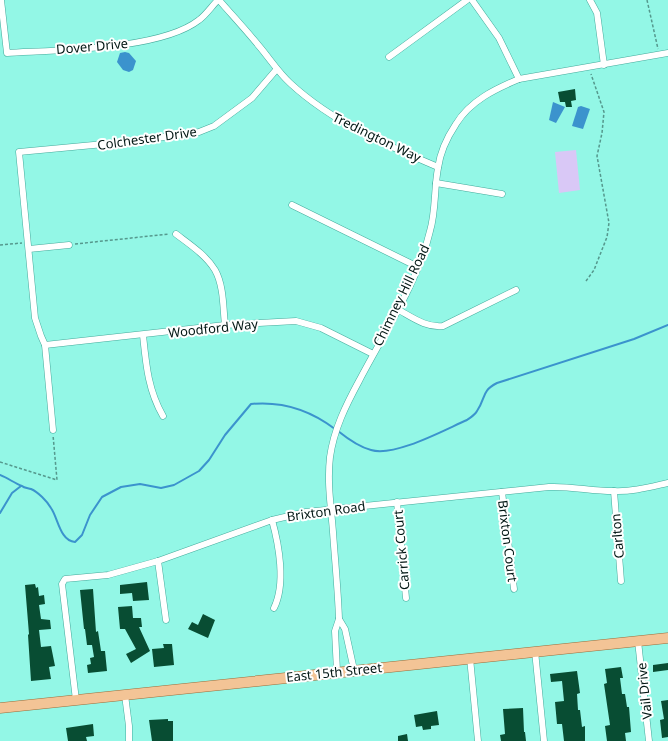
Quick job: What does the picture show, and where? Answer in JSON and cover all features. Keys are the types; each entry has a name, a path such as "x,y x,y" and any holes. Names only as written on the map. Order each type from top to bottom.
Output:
{"main road":[{"name":"East 15th Street","path":"0,708 668,638"}],"street":[{"name":"Dover Drive","path":"2,0 7,53 100,47 156,39 181,30 199,20 218,0"},
{"name":"Tredington Way","path":"218,0 260,46 276,70 304,96 347,125 438,167"},
{"path":"389,56 467,0"},
{"path":"472,0 499,38 519,80"},
{"path":"590,0 597,13 604,65"},
{"name":"Chimney Hill Road","path":"339,619 333,530 329,509 329,478 333,440 340,416 418,267 431,230 438,167 448,138 465,112 483,96 499,87 519,80 668,54"},
{"name":"Colchester Drive","path":"28,246 18,152 136,141 199,132 214,126 252,98 276,70"},
{"path":"436,183 502,194"},
{"path":"292,205 418,267"},
{"path":"176,234 204,258 215,270 221,289 226,326"},
{"path":"53,430 46,345 41,336 35,318 28,246 69,244"},
{"path":"397,309 434,327 443,326 516,290"},
{"name":"Woodford Way","path":"46,345 226,326 296,321 322,328 373,354"},
{"path":"143,335 147,374 151,393 163,416"},
{"name":"Brixton Road","path":"76,700 62,584 65,579 108,575 158,561 272,520 306,512 567,486 614,491 634,490 668,483"},
{"name":"Carlton","path":"614,491 621,580"},
{"name":"Brixton Court","path":"502,492 514,589"},
{"name":"Carrick Court","path":"397,502 406,598"},
{"path":"272,520 277,536 281,584 279,598 274,608"},
{"path":"158,561 166,620"},
{"path":"339,619 345,629 354,670"},
{"path":"337,672 335,631 339,619"},
{"name":"Vail Drive","path":"638,641 649,741"},
{"path":"534,651 544,741"},
{"path":"470,658 478,741"},
{"path":"125,695 129,726 129,741"}],"path":[{"path":"647,0 659,55"},
{"path":"586,281 594,270 607,237 609,223 597,156 602,133 604,112 589,68"},
{"path":"69,244 176,234"},
{"path":"0,245 28,246"},
{"path":"0,462 57,480 53,430"}],"shaded area":[{"path":"576,150 580,190 559,193 555,152"}],"water":[{"path":"120,53 129,53 136,61 133,70 129,72 123,70 117,62"},
{"path":"553,102 565,107 556,123 549,120"},
{"path":"581,106 590,109 583,129 572,126 578,107"}],"building":[{"path":"575,89 576,100 571,101 572,107 566,107 565,102 560,102 558,92"},
{"path":"147,582 149,600 133,601 132,593 120,594 120,585"},
{"path":"35,584 36,588 38,587 39,596 44,595 45,604 39,605 41,619 50,620 51,629 39,630 41,647 51,646 55,666 49,667 51,679 31,681 25,585"},
{"path":"93,589 96,632 98,631 101,651 105,651 107,671 88,673 87,665 91,664 90,658 94,657 92,645 87,645 80,590"},
{"path":"132,606 133,618 141,618 142,627 139,627 150,651 131,663 126,654 136,649 125,629 120,629 118,607"},
{"path":"203,614 215,620 208,638 188,629 192,622 198,625"},
{"path":"163,644 172,644 174,665 154,667 152,649 164,648"},
{"path":"668,663 668,670 653,672 653,665"},
{"path":"621,667 623,678 620,678 622,694 625,694 627,707 629,707 631,732 625,733 626,741 607,741 605,726 610,725 604,684 607,683 605,669"},
{"path":"577,671 580,693 577,694 578,710 580,710 582,727 585,726 585,741 564,741 562,724 557,724 555,702 564,701 562,681 551,682 550,674"},
{"path":"668,700 668,737 662,738 660,720 664,719 661,701"},
{"path":"523,708 526,741 501,741 500,735 505,734 503,709"},
{"path":"437,711 439,725 431,726 431,729 423,730 422,726 416,727 414,715"},
{"path":"168,719 168,721 173,721 173,741 152,741 149,720"},
{"path":"93,724 94,736 86,737 87,741 68,741 66,728"},
{"path":"407,734 408,741 398,741 398,736"}],"waterway":[{"path":"338,431 358,445 371,450 393,450 406,446 433,436 473,416 480,406 488,389 497,383 634,339 668,325"},
{"path":"0,475 24,487 34,490 39,494 51,508 66,538 75,542 82,535 90,515 102,497 121,487 140,484 161,488 174,485 199,471 209,460 225,435 251,404 274,404 295,408 316,417 335,429"},
{"path":"0,513 12,493 21,486"}]}
